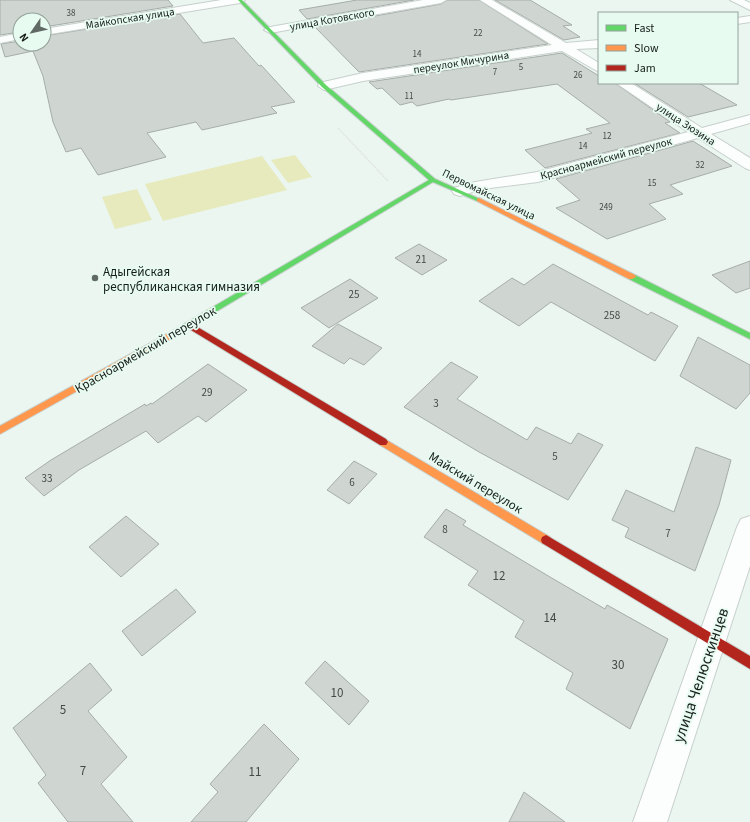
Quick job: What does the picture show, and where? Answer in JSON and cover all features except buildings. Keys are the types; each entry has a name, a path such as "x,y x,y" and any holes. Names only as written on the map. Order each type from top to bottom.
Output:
{"street":[{"name":"Первомайская улица","path":"240,0 324,86 432,180 460,191 747,331"},
{"name":"Майкопская улица","path":"52,31 240,0"},
{"name":"улица Котовского","path":"270,30 441,0"},
{"path":"485,0 598,67"},
{"path":"735,0 750,7"},
{"path":"738,21 750,19"},
{"path":"0,40 12,38"},
{"name":"переулок Мичурина","path":"324,86 362,77 546,49 598,44"},
{"name":"улица Зюзина","path":"624,84 700,134 750,164"},
{"name":"Красноармейский переулок","path":"460,191 481,185 538,177 700,134 750,119"},
{"name":"Красноармейский переулок","path":"0,430 189,325 432,180"},
{"name":"Майский переулок","path":"189,325 750,663"},
{"name":"улица Челюскинцев","path":"650,822 750,527"}],"green space":[{"path":"295,155 312,177 288,183 271,160"},
{"path":"262,156 287,190 163,221 145,184"},
{"path":"137,189 152,220 115,229 102,197"}],"traffic: fast":[{"path":"240,0 324,86 433,180 479,200"},
{"path":"187,326 433,180"},
{"path":"632,277 750,336"}],"traffic: slow":[{"path":"479,200 632,277"},
{"path":"0,430 187,326"},
{"path":"383,442 546,540"}],"traffic: jam":[{"path":"189,325 383,442"},
{"path":"546,540 750,663"}],"place":[{"name":"Адыгейская республиканская гимназия","path":"95,278"}]}
